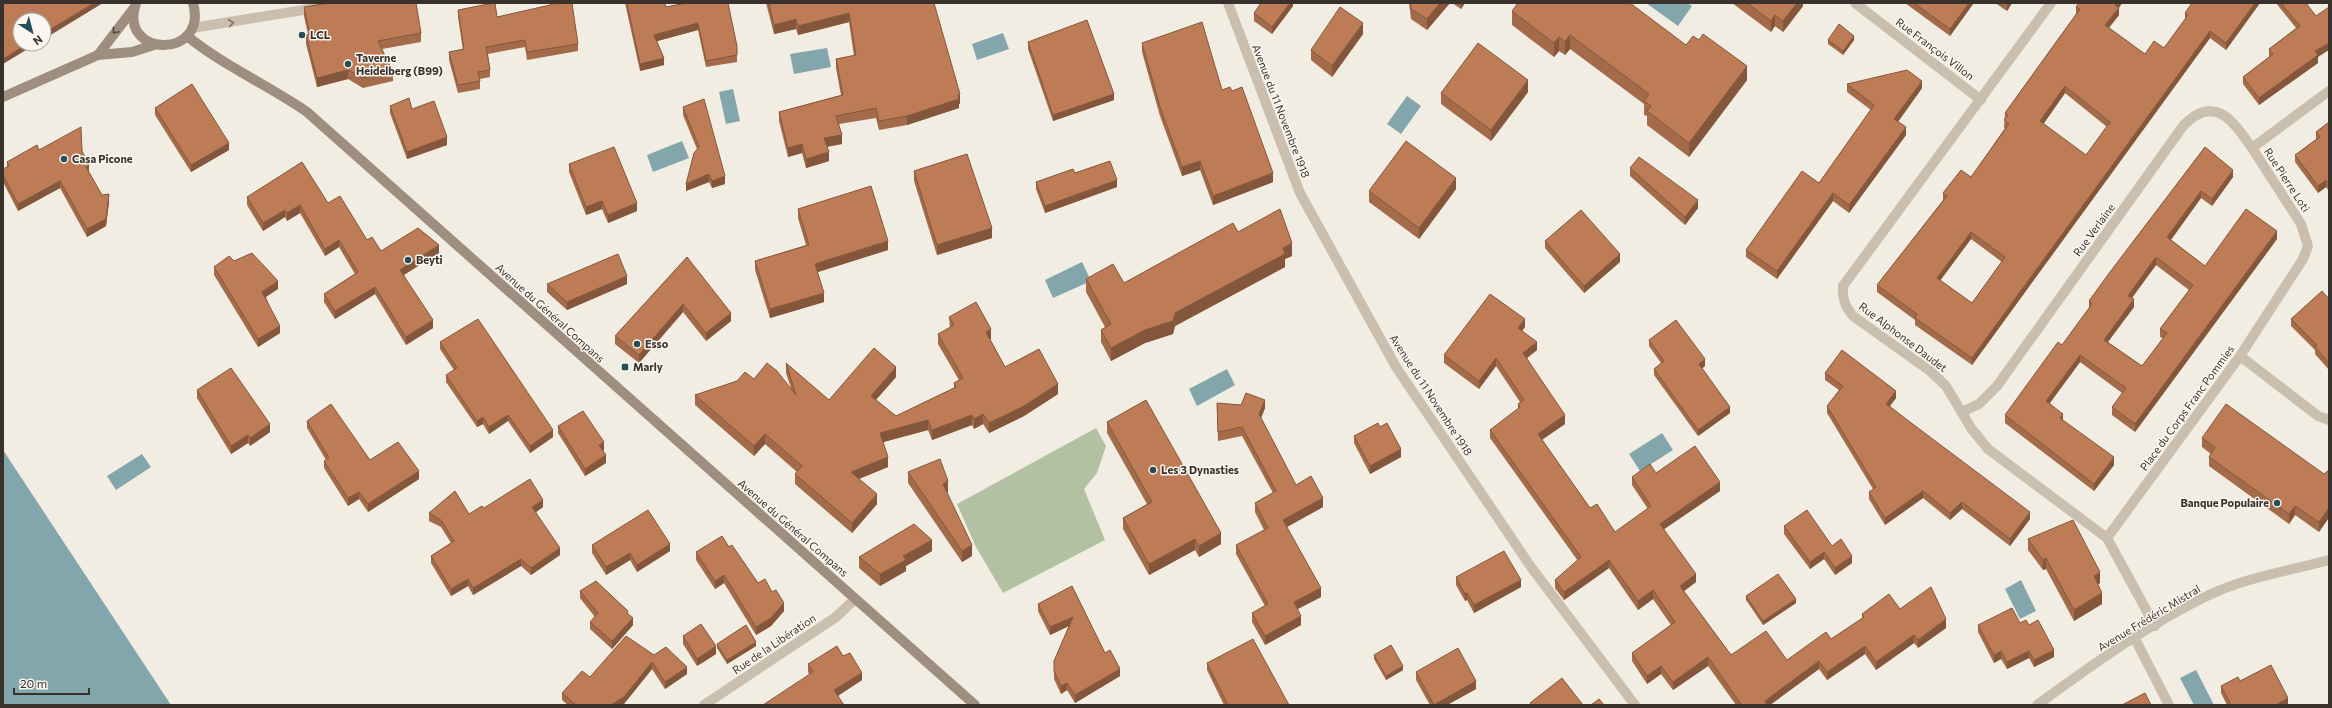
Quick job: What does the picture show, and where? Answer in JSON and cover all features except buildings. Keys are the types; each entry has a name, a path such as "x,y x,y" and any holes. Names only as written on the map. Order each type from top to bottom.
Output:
{"main road":[{"path":"3,97 98,55 132,52 154,46 170,45 179,42 189,32 195,20 192,3"},
{"path":"135,5 135,25 146,42 154,46"},
{"path":"98,55 135,5"},
{"name":"Avenue du Général Compans","path":"189,32 210,55 280,93 307,112 975,705"}],"street":[{"name":"Avenue du 11 Novembre 1918","path":"1228,3 1300,193 1396,367 1531,567 1635,705"},
{"name":"Rue François Villon","path":"1855,3 1981,100"},
{"name":"Rue Alphonse Daudet","path":"2051,3 1843,286 1842,296 1845,307 1853,316 1930,371 1946,386 1971,428 1988,449 2107,538 2155,626"},
{"path":"189,32 324,7"},
{"name":"Rue Pierre Loti","path":"2283,289 2303,259 2308,246 2301,224 2252,148 2329,91"},
{"name":"Rue Verlaine","path":"1962,412 1979,404 1996,386 2179,132 2193,116 2206,110 2221,112 2235,124 2252,148"},
{"name":"Place du Corps Franc Pommies","path":"2107,538 2240,356 2283,289"},
{"path":"2240,356 2318,416 2329,420"},
{"name":"Avenue Frédéric Mistral","path":"2037,705 2155,626 2209,595 2245,581 2329,560"},
{"name":"Rue de la Libération","path":"704,705 836,618 855,599"},
{"path":"2135,639 2169,705"}],"green space":[{"path":"1096,428 1106,446 1097,473 1084,489 1105,540 1003,593 976,547 957,504"}],"water":[{"path":"1646,3 1687,3 1692,6 1678,26"},
{"path":"1003,33 1009,49 977,60 972,44"},
{"path":"827,48 831,67 794,74 790,54"},
{"path":"733,89 740,121 726,124 719,92"},
{"path":"1407,96 1421,106 1401,134 1387,124"},
{"path":"682,141 689,158 653,172 647,155"},
{"path":"1082,262 1091,281 1053,298 1045,280"},
{"path":"1227,369 1235,385 1197,406 1189,389"},
{"path":"1662,433 1673,450 1640,471 1629,454"},
{"path":"3,450 171,705 3,705"},
{"path":"142,454 151,467 116,490 107,476"},
{"path":"2021,580 2036,611 2020,619 2005,589"},
{"path":"2196,670 2214,705 2194,705 2180,678"}],"place":[{"name":"LCL","path":"302,35"},
{"name":"Taverne Heidelberg (B99)","path":"348,64"},
{"name":"Casa Picone","path":"64,159"},
{"name":"Beyti","path":"408,260"},
{"name":"Esso","path":"637,344"},
{"name":"Marly","path":"625,367"},
{"name":"Les 3 Dynasties","path":"1153,470"},
{"name":"Banque Populaire","path":"2277,503"}]}
